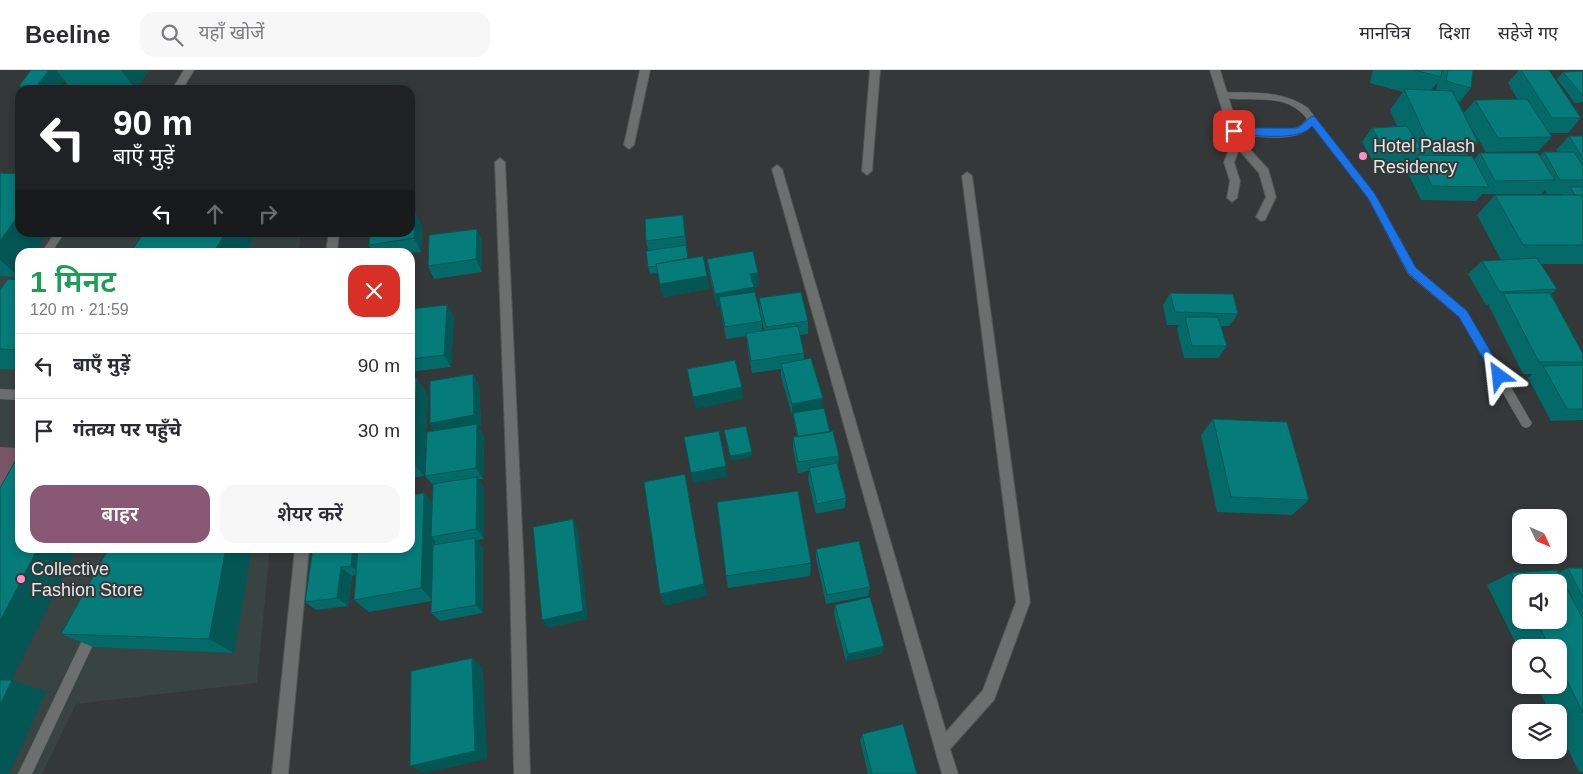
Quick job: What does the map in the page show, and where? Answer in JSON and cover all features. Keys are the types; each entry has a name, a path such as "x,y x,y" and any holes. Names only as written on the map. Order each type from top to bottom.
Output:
{"street":[{"path":"180,85 189,70"},
{"path":"629,145 645,70"},
{"path":"867,171 874,70"},
{"path":"1215,70 1236,136 1264,172 1271,196 1261,217"},
{"path":"1232,198 1235,181 1229,162 1236,136"},
{"path":"500,162 518,572 522,774"},
{"path":"778,169 950,774"},
{"path":"942,747 988,695 1023,602 966,176"},
{"path":"280,774 302,553"}],"lane":[{"path":"1223,95 1279,98 1296,103 1309,113 1372,196 1412,270 1463,314 1526,423"},
{"path":"1236,136 1300,131 1306,128 1312,119"},
{"path":"50,248 57,237"},
{"path":"0,394 15,395"},
{"path":"25,774 100,617"}],"shaded area":[{"path":"0,176 15,218 15,237 301,237 299,248 15,248 15,553 270,553 257,683 76,704 42,774 0,774"},
{"path":"0,447 15,448 15,464 0,491"}],"building":[{"path":"31,70 49,70 38,85 20,85"},
{"path":"1414,70 1442,70 1441,77"},
{"path":"1448,70 1473,70 1471,88 1446,81"},
{"path":"1521,70 1549,70 1581,118 1552,118"},
{"path":"1583,71 1583,95 1582,95 1563,72"},
{"path":"1404,89 1452,91 1478,142 1428,141"},
{"path":"1527,99 1552,137 1498,138 1475,100"},
{"path":"1407,126 1421,148 1385,151 1372,128"},
{"path":"1569,136 1583,136 1583,158"},
{"path":"1544,152 1574,152 1583,166 1583,180 1560,180"},
{"path":"1480,153 1538,153 1555,180 1495,181"},
{"path":"1417,155 1472,156 1489,187 1432,186"},
{"path":"0,173 15,174 15,220 0,241"},
{"path":"1570,187 1583,187 1583,199 1581,195 1575,195"},
{"path":"1495,195 1581,195 1583,199 1583,245 1523,245"},
{"path":"683,215 685,236 646,241 645,219"},
{"path":"477,229 476,259 428,266 429,235"},
{"path":"141,237 223,237 216,248 134,248"},
{"path":"370,237 414,237 414,238 369,245"},
{"path":"686,245 688,258 648,267 646,251"},
{"path":"753,251 758,273 750,274 754,287 715,294 707,259"},
{"path":"703,256 707,276 660,284 656,264"},
{"path":"1537,258 1557,289 1500,292 1482,261"},
{"path":"8,279 15,280 15,350 0,349 0,290"},
{"path":"755,292 762,321 725,327 719,297"},
{"path":"801,292 808,321 766,327 759,298"},
{"path":"1170,293 1233,294 1238,314 1175,312"},
{"path":"1503,293 1550,293 1583,354 1583,362 1539,362"},
{"path":"447,305 444,355 415,358 415,308"},
{"path":"1185,317 1218,317 1227,346 1192,346"},
{"path":"798,326 804,353 751,361 746,333"},
{"path":"811,358 823,398 792,404 781,364"},
{"path":"735,360 742,387 693,397 687,369"},
{"path":"1583,365 1583,409 1567,409 1543,366"},
{"path":"473,374 474,415 430,423 430,381"},
{"path":"415,378 417,378 415,411"},
{"path":"824,408 830,432 798,437 793,413"},
{"path":"1213,419 1287,422 1309,500 1231,497"},
{"path":"477,424 476,468 425,476 427,432"},
{"path":"746,426 752,452 730,456 724,430"},
{"path":"719,431 726,466 691,473 684,437"},
{"path":"833,431 839,456 798,462 793,437"},
{"path":"15,461 15,553 35,553 0,621 0,488"},
{"path":"837,463 846,498 817,504 809,468"},
{"path":"685,474 704,584 660,594 644,482"},
{"path":"477,477 476,529 431,537 433,484"},
{"path":"798,491 811,563 726,576 717,502"},
{"path":"424,493 421,588 354,600 358,553 415,553 415,494"},
{"path":"573,519 583,611 542,620 533,527"},
{"path":"475,538 476,605 431,613 433,545"},
{"path":"859,541 870,587 827,595 816,549"},
{"path":"106,553 225,553 209,639 61,634"},
{"path":"312,553 352,553 351,566 341,567 337,598 305,602"},
{"path":"1568,568 1583,568 1583,598"},
{"path":"1557,570 1559,574 1512,575 1511,573"},
{"path":"1567,589 1583,619 1583,713 1567,681 1567,639 1546,639 1540,629 1567,629"},
{"path":"870,597 884,646 848,654 835,605"},
{"path":"472,658 475,751 410,766 411,671"},
{"path":"0,680 12,680 0,705"},
{"path":"903,724 917,774 872,774 862,734"}],"place":[{"name":"Hotel Palash Residency","path":"1363,156"},
{"name":"Collective Fashion Store","path":"21,579"}],"route":[{"path":"1234,131 1300,131 1306,128 1312,119 1372,196 1412,270 1463,314 1499,376"}]}
